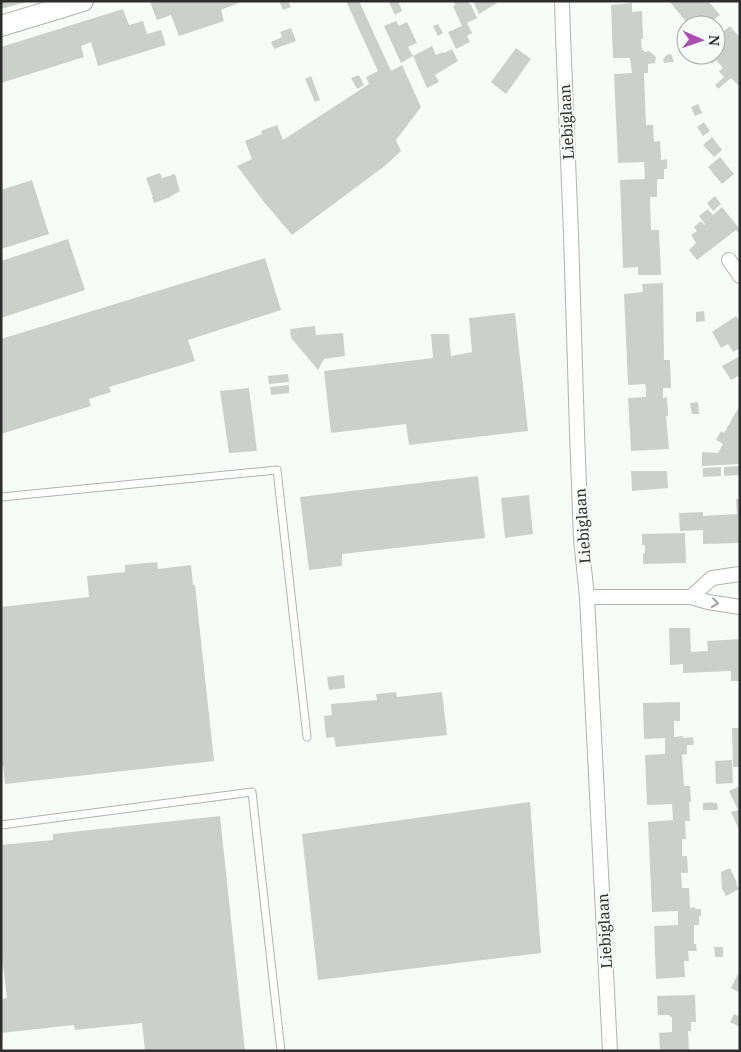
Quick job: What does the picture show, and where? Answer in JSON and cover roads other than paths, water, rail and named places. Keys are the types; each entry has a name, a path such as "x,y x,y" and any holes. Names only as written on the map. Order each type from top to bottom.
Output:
{"street":[{"path":"1,26 83,1"},
{"name":"Liebiglaan","path":"562,1 572,234 577,442 587,596 610,1051"},
{"path":"729,260 740,276"},
{"path":"691,597 712,578 740,574"},
{"path":"587,596 691,597 708,602 740,606"}],"lane":[{"path":"1,497 277,470 307,737"},
{"path":"1,826 252,792 281,1051"}]}
